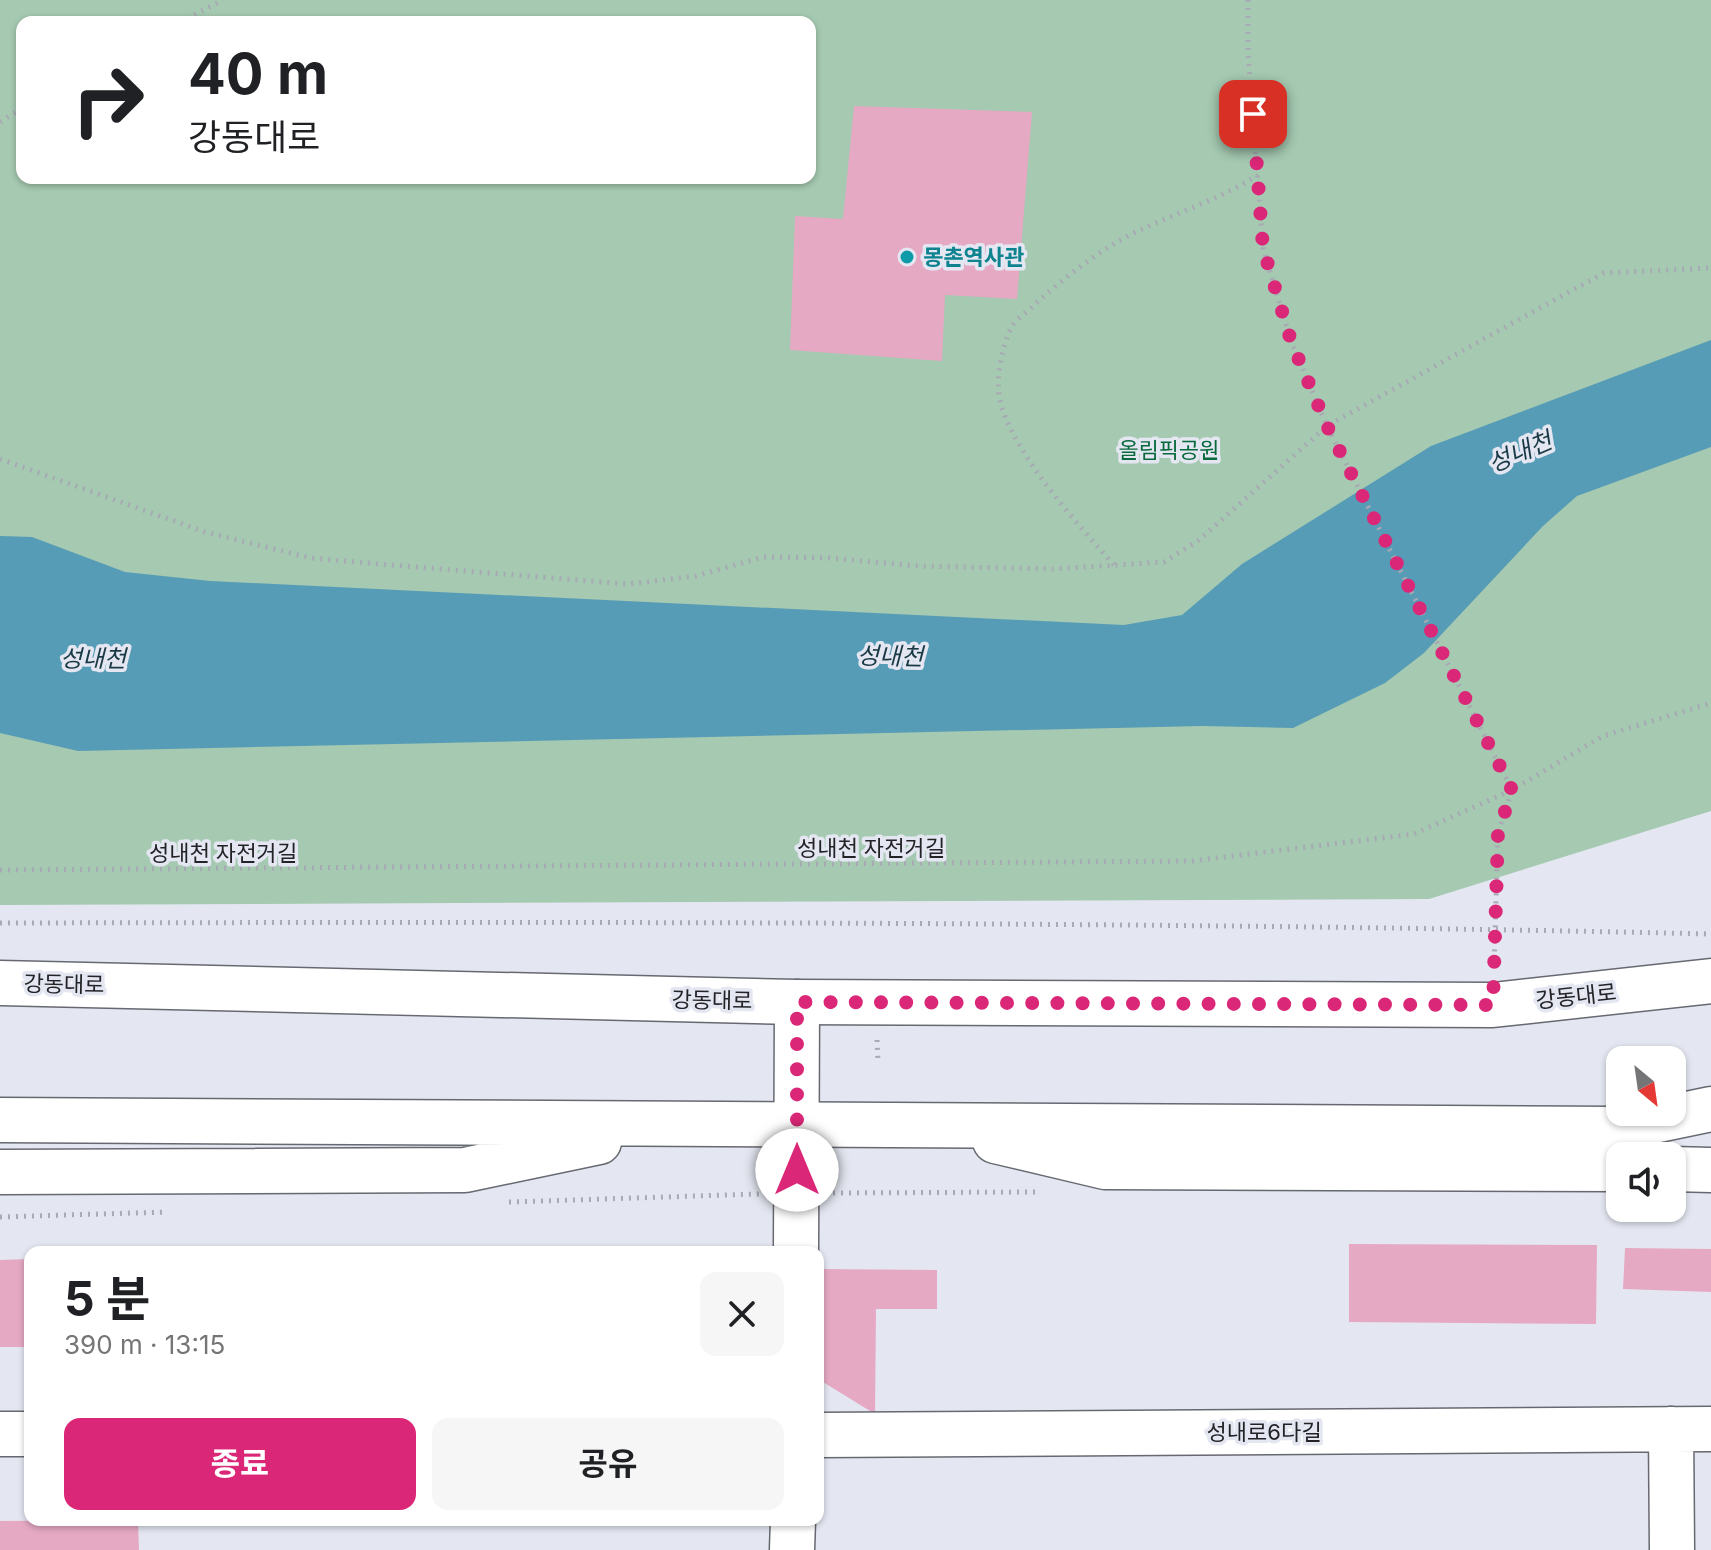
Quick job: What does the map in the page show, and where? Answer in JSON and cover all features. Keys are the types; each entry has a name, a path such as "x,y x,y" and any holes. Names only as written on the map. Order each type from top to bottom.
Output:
{"main road":[{"name":"강동대로","path":"0,983 797,1002 1493,1005 1711,981"},
{"path":"796,1246 797,1002"},
{"path":"1634,1142 1711,1109"},
{"path":"0,1120 918,1123 1606,1149"},
{"path":"0,1172 465,1170 686,1124"},
{"path":"1656,1142 1711,1132"},
{"path":"1686,1169 1711,1170"},
{"path":"1672,1550 1691,1429"},
{"name":"성내로6다길","path":"824,1435 1691,1429"},
{"path":"0,1434 24,1434"},
{"path":"792,1550 793,1526"}],"path":[{"path":"192,16 223,0"},
{"path":"1248,0 1263,248 1291,341 1327,426 1512,790 1498,833 1493,1005"},
{"path":"1114,565 1065,511 1015,435 1000,399 1001,361 1012,326 1085,262 1136,232 1224,196 1258,175"},
{"path":"0,459 205,532 311,558 627,584 696,576 763,557 933,567 1052,569 1164,562 1199,540 1327,426 1604,273 1711,268"},
{"name":"성내천 자전거길","path":"0,870 1192,861 1414,834 1512,790 1603,736 1711,703"},
{"path":"0,923 634,922 1495,929 1711,934"},
{"path":"877,1039 878,1061"}],"green space":[{"name":"올림픽공원","path":"0,0 1711,0 1711,811 1429,899 0,905"}],"water":[{"name":"성내천","path":"1711,340 1711,447 1577,496 1543,526 1424,653 1385,683 1293,728 1202,726 78,751 0,733 0,536 32,537 125,572 210,581 1124,625 1182,615 1242,564 1431,446"}],"building":[{"name":"몽촌역사관","path":"854,106 1032,112 1017,299 945,295 942,361 790,350 795,216 843,219"},
{"path":"1349,1244 1597,1245 1596,1324 1349,1322"},
{"path":"1625,1248 1711,1249 1711,1292 1623,1289"},
{"path":"24,1259 24,1347 0,1347 0,1260"},
{"path":"824,1269 937,1270 937,1309 876,1309 875,1414 824,1383"},
{"path":"0,1521 24,1521 24,1526 138,1526 139,1550 0,1550"}],"place":[{"name":"몽촌역사관","path":"907,257"}],"route":[{"path":"797,1170 797,1002 1493,1005 1498,833 1512,790 1327,426 1291,341 1263,248 1253,114"}]}
